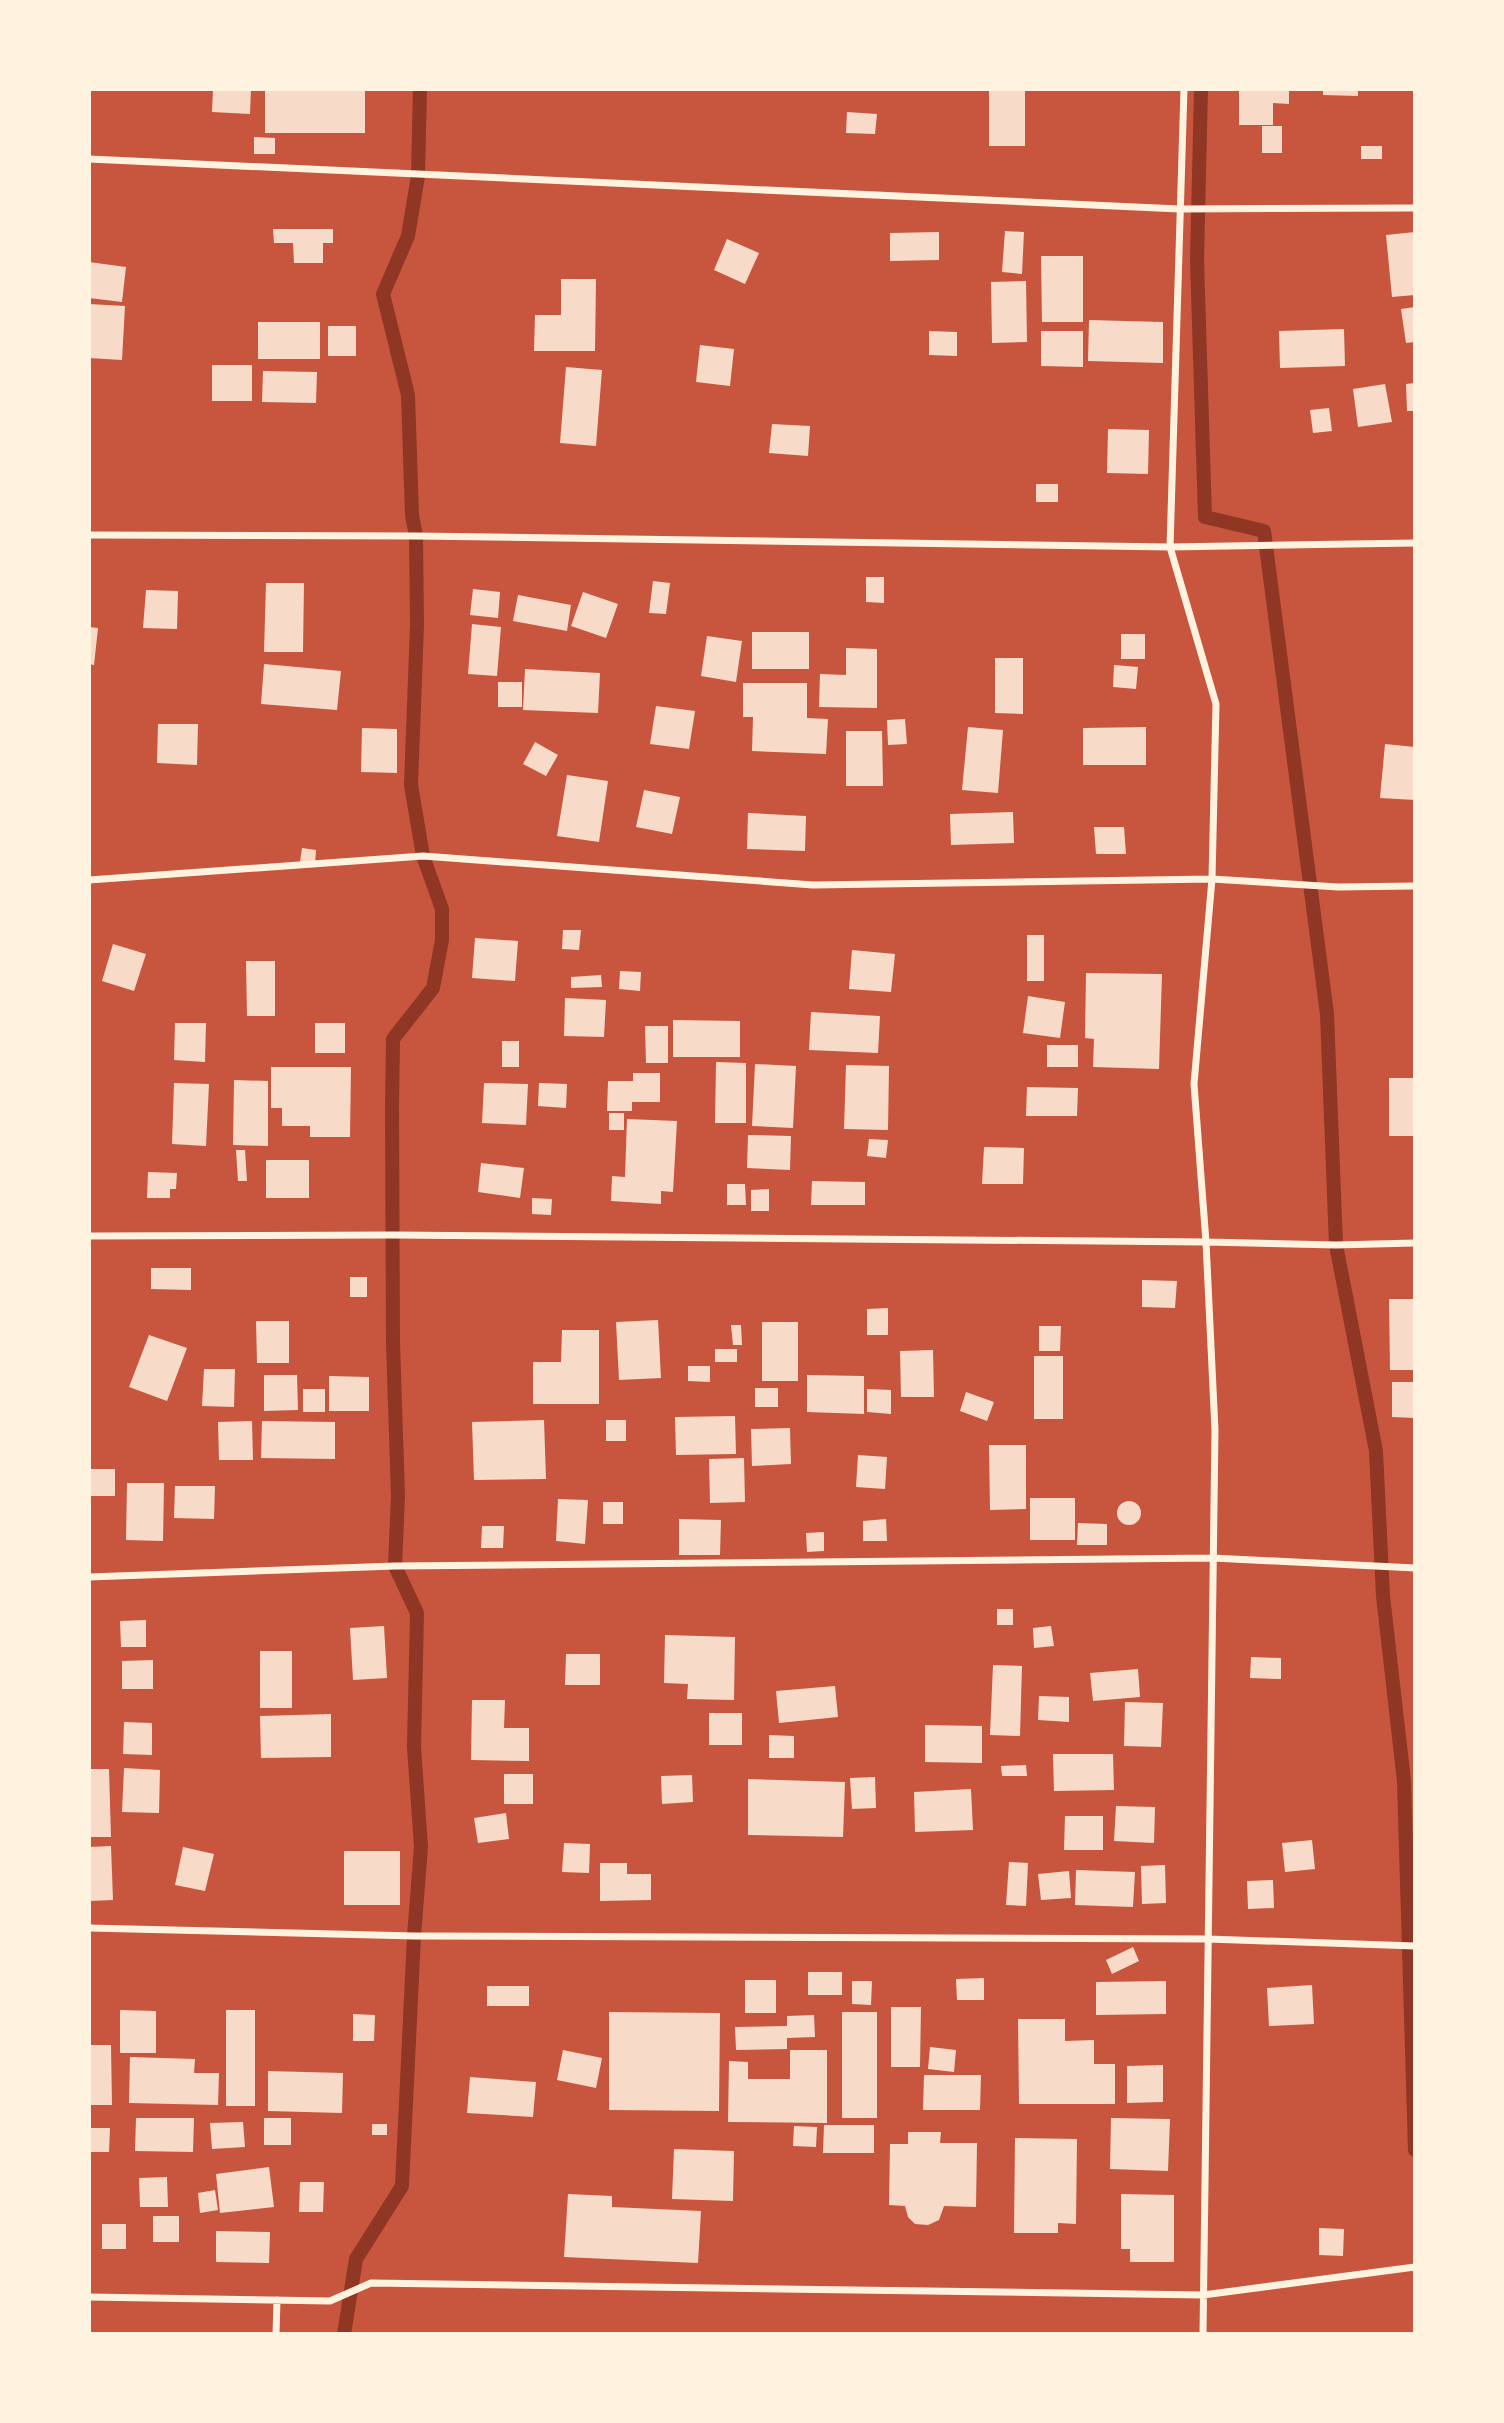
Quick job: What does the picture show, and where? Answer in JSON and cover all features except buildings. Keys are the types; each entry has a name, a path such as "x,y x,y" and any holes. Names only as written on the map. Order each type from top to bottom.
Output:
{"street":[{"path":"1184,89 1170,547 1216,704 1212,879 1194,1084 1206,1242 1215,1430 1203,2334"},
{"path":"89,159 418,176 1179,208 1415,208"},
{"path":"89,535 402,536 1170,547 1415,544"},
{"path":"89,880 423,856 813,885 1212,879 1338,887 1415,886"},
{"path":"89,1236 393,1236 1336,1245 1415,1243"},
{"path":"89,1577 395,1566 1213,1558 1415,1568"},
{"path":"89,1928 414,1936 1208,1939 1415,1945"},
{"path":"89,2297 330,2301 371,2283 1203,2295 1415,2267"},
{"path":"276,2334 277,2300"}],"waterway":[{"path":"344,2334 356,2259 402,2186 421,1847 414,1747 417,1613 395,1566 398,1496 393,1343 393,1039 433,988 442,940 442,909 423,856 411,785 417,625 416,536 412,515 408,395 383,294 408,236 418,176 420,89"},
{"path":"1201,89 1197,260 1205,517 1264,531 1327,1014 1336,1245 1376,1451 1383,1596 1404,1781 1415,2150"}]}
